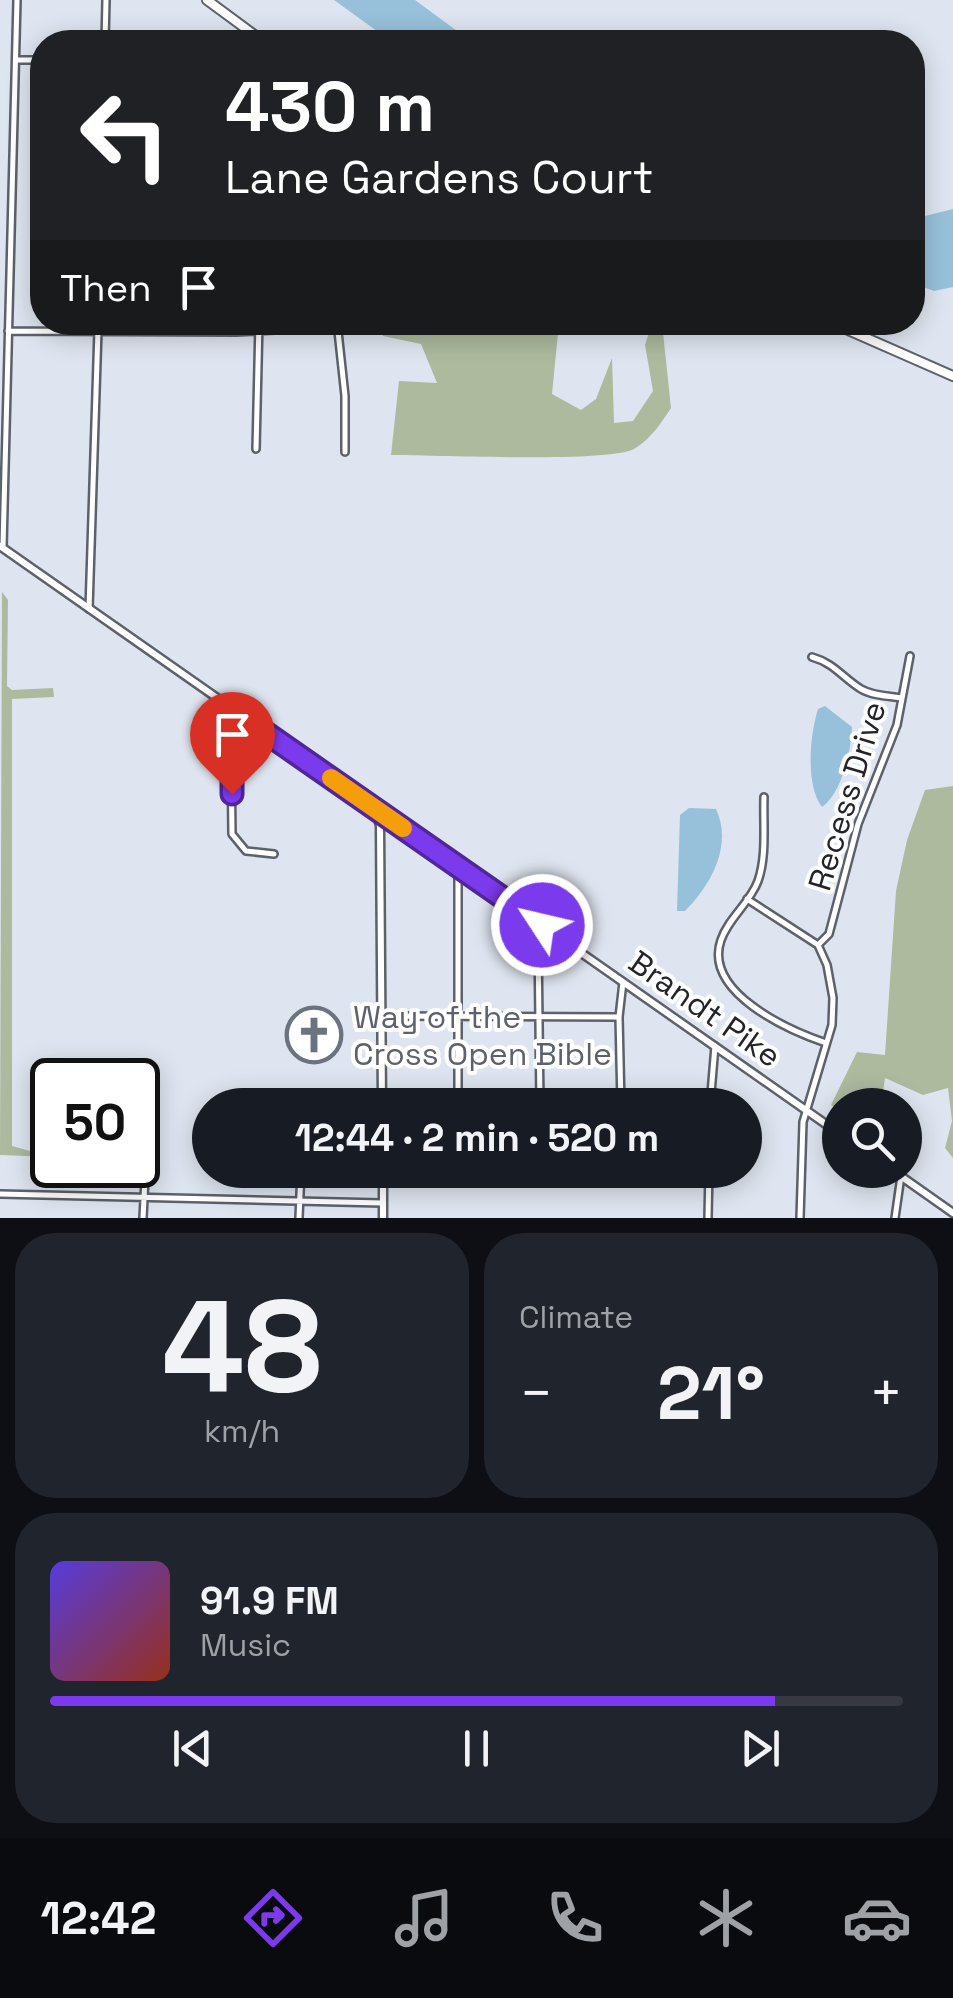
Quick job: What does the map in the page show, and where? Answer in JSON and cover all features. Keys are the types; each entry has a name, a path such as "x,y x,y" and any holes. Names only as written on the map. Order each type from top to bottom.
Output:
{"main road":[{"path":"207,0 248,30"},
{"path":"860,335 953,376"},
{"name":"Brandt Pike","path":"1,547 822,1121"},
{"path":"375,809 380,826 382,1088"},
{"path":"383,1188 383,1218"},
{"path":"918,1188 953,1213"}],"street":[{"path":"1,547 17,0"},
{"path":"105,30 106,0"},
{"path":"16,60 30,60"},
{"path":"0,173 13,174"},
{"path":"8,332 30,332"},
{"path":"89,609 98,335"},
{"path":"256,449 259,335"},
{"path":"338,335 346,452"},
{"name":"Recess Drive","path":"818,945 829,934 858,824 897,725 910,656"},
{"path":"812,658 826,661 872,694 902,698"},
{"path":"246,719 231,755 232,834 242,849 260,855 274,854"},
{"path":"764,797 762,868 747,899 728,923 719,944 720,964 726,981 738,995 792,1032 826,1043"},
{"path":"458,866 458,1088"},
{"path":"747,899 818,945 827,965 833,998 832,1025 803,1122 800,1218"},
{"path":"540,1088 538,940 542,925"},
{"path":"620,1088 618,1017 623,982"},
{"path":"382,1016 618,1017"},
{"path":"711,1088 715,1046"},
{"path":"144,1218 145,1188"},
{"path":"299,1218 300,1188"},
{"path":"708,1218 709,1188"},
{"path":"895,1218 899,1188"},
{"path":"0,1194 383,1204"}],"green space":[{"path":"558,335 552,394 581,410 596,399 612,358 614,423 633,421 653,391 645,345 648,335 663,335 671,408 646,440 634,449 618,453 557,457 391,455 399,381 437,383 421,344 383,336"},
{"path":"2,592 8,600 7,686 12,690 53,688 54,697 12,699 12,1146 30,1151 30,1156 0,1155"},
{"path":"953,786 953,1158 945,1148 952,1121 948,1088 923,1095 922,1088 907,1088 885,1078 884,1088 839,1088 857,1052 885,1055 896,891 907,840 925,790"}],"water":[{"path":"334,0 415,0 456,30 375,30"},
{"path":"953,209 953,287 934,291 925,288 925,216"},
{"path":"825,706 852,727 840,782 822,807 813,786 811,759 818,709"},
{"path":"689,808 716,809 721,823 721,850 703,889 685,911 677,911 680,815"}],"slow traffic":[{"path":"331,778 403,828"}],"place":[{"name":"Way of the Cross Open Bible","path":"314,1035"}],"route":[{"path":"232,794 232,748 246,719 542,925"}]}
